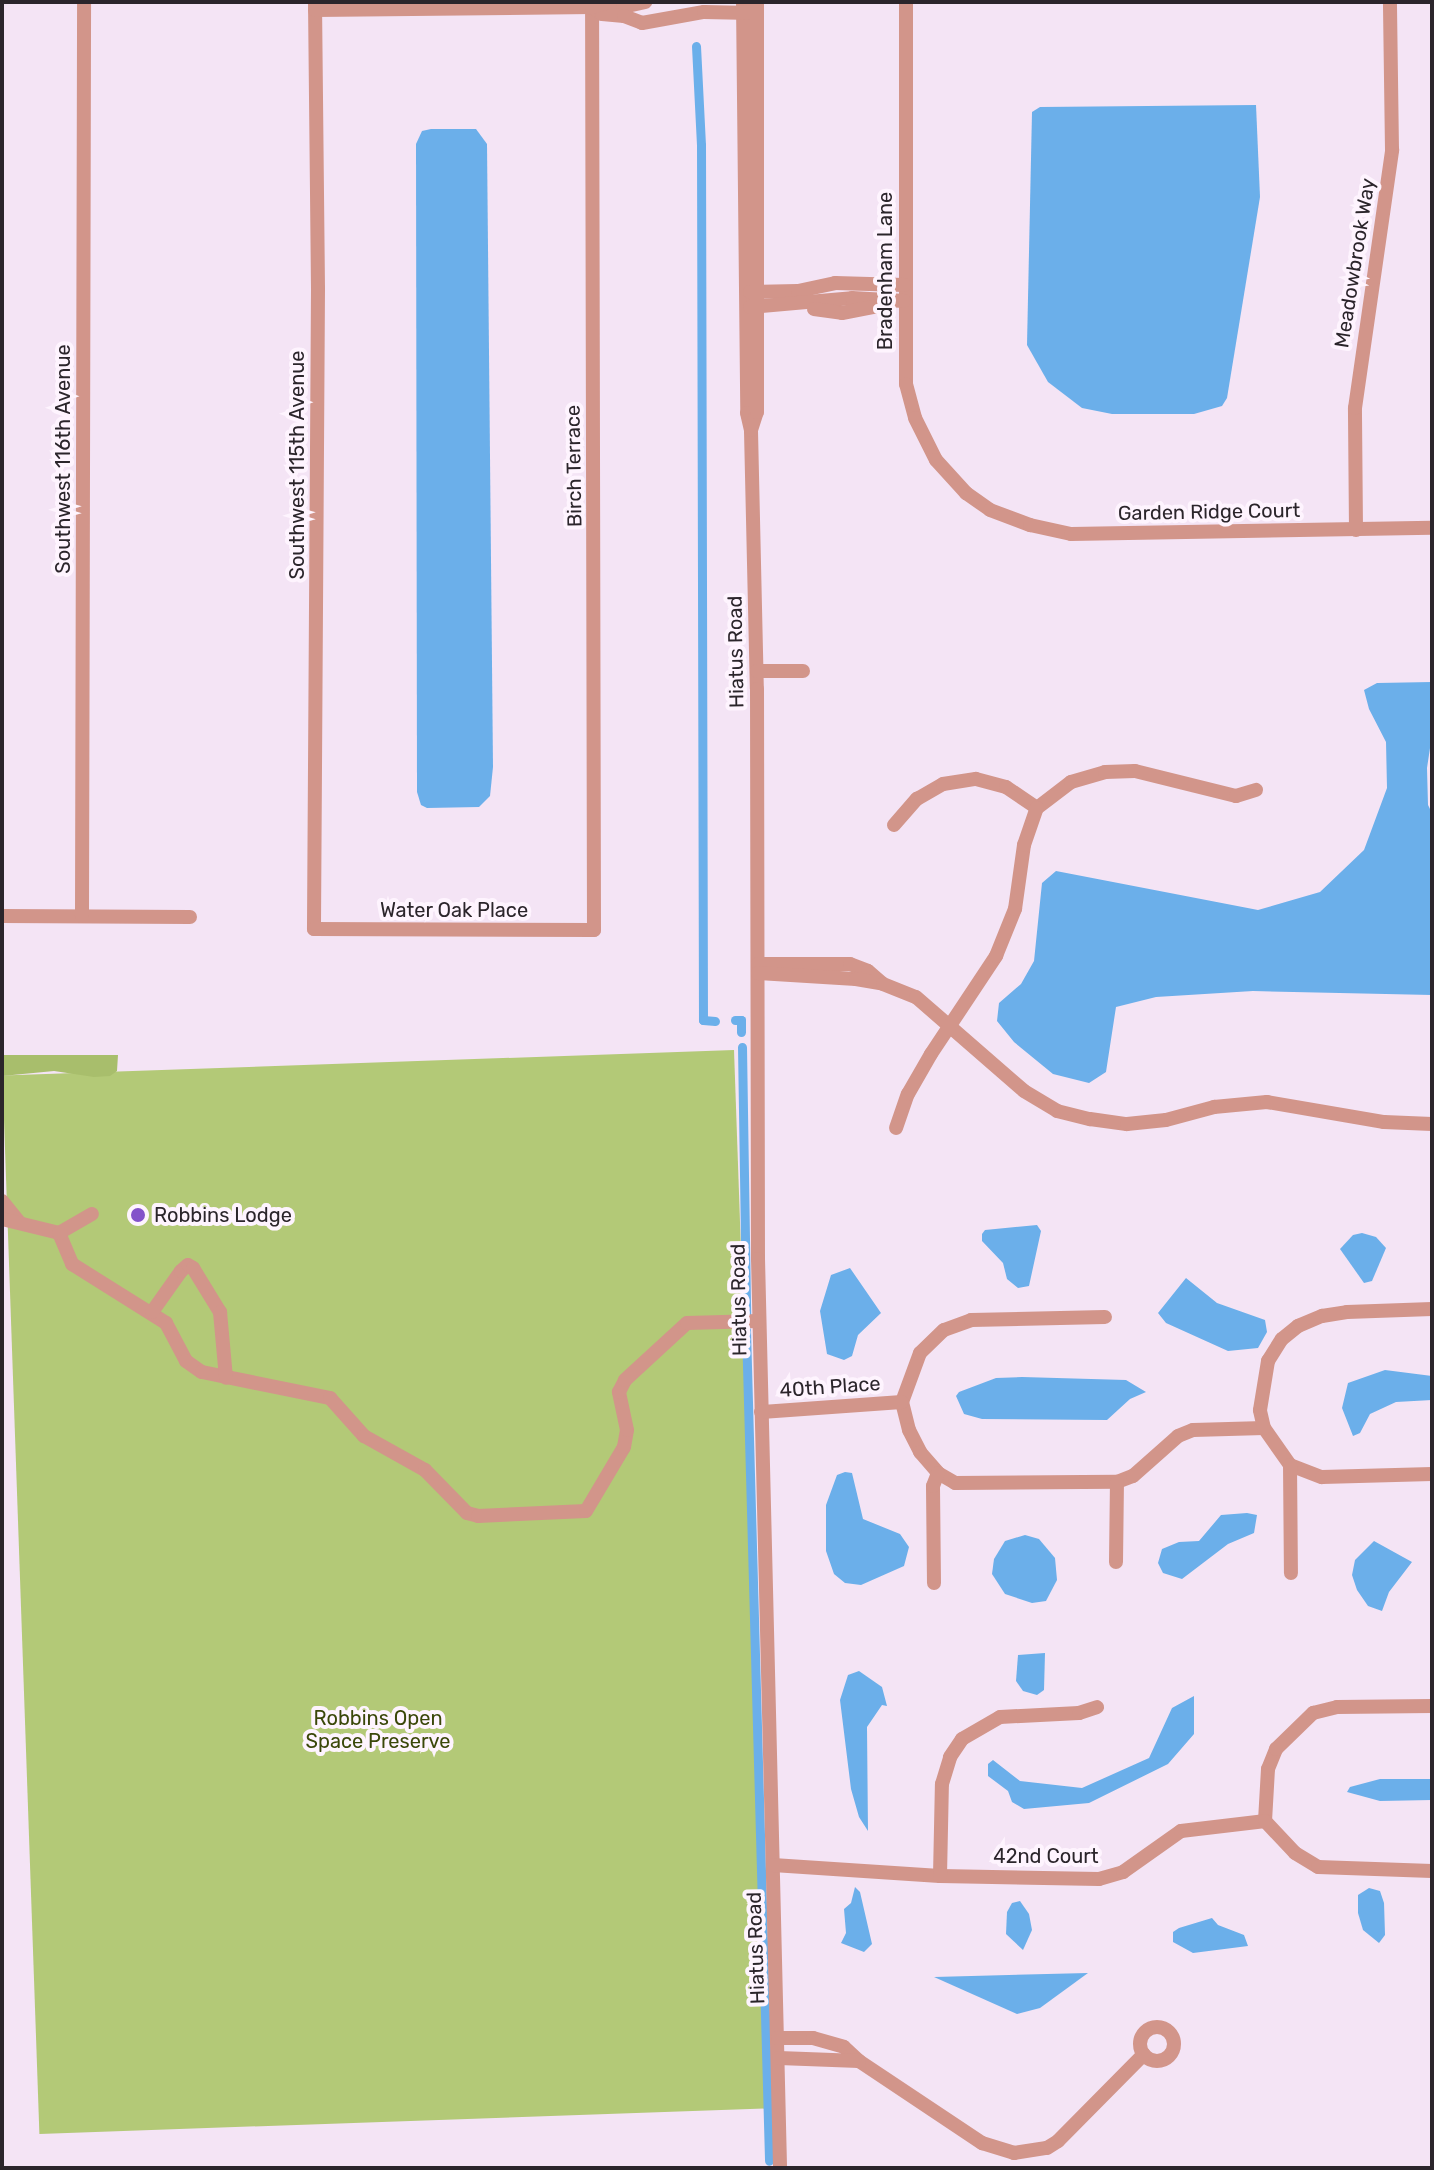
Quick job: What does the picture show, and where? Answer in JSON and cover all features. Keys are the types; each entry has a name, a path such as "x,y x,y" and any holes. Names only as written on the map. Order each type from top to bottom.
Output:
{"street":[{"name":"Southwest 116th Avenue","path":"82,916 84,2"},
{"name":"Bradenham Lane","path":"906,2 906,384 915,418 936,460 966,493 990,510"},
{"name":"Meadowbrook Way","path":"1356,530 1355,408 1361,348 1392,150 1390,2"},
{"path":"315,6 600,4 623,7 642,3 642,23"},
{"path":"600,4 602,14 624,16 642,23 750,8"},
{"name":"Birch Terrace","path":"594,930 600,4"},
{"name":"Southwest 115th Avenue","path":"314,929 318,367 315,6"},
{"name":"Hiatus Road","path":"750,8 751,300 747,413 751,431 757,671 759,1321 780,2168"},
{"path":"751,300 822,311 849,298 904,285"},
{"path":"751,300 849,298 904,301"},
{"name":"Garden Ridge Court","path":"990,510 1030,525 1071,534 1432,528"},
{"path":"757,671 803,671"},
{"path":"896,1128 908,1094 996,956 1010,921 1024,845 1037,808 1071,782 1105,772 1135,771 1236,796 1256,790"},
{"path":"894,825 917,799 943,784 976,779 1006,787 1037,808"},
{"path":"2,916 190,917"},
{"name":"Water Oak Place","path":"314,929 594,930"},
{"path":"758,968 850,964 868,971 883,984"},
{"path":"758,968 883,984 916,997 952,1025 1024,1091 1057,1111 1090,1119 1127,1124 1166,1120 1214,1107 1267,1102 1384,1122 1432,1124"},
{"path":"2,1201 19,1222"},
{"path":"2,1219 59,1233 92,1214"},
{"path":"59,1233 72,1264 112,1293 152,1312 166,1323 186,1361 202,1372 330,1398 364,1436 425,1470 467,1513 478,1516 578,1514 586,1511 600,1493 624,1447 627,1430 619,1392 625,1380 687,1323 759,1321"},
{"path":"152,1312 181,1271 188,1265 193,1268 220,1312 226,1378"},
{"path":"1432,1309 1347,1312 1322,1316 1298,1326 1282,1339 1268,1361 1260,1410 1264,1428 1290,1465 1322,1477 1432,1474"},
{"path":"1105,1317 971,1320 944,1330 920,1353 902,1402 909,1430 938,1473 955,1483 1117,1482 1133,1476 1178,1436 1193,1430 1264,1428"},
{"name":"40th Place","path":"761,1412 902,1402"},
{"path":"1290,1465 1291,1573"},
{"path":"934,1583 933,1486 938,1473"},
{"path":"1116,1562 1117,1482"},
{"path":"1432,1706 1337,1707 1313,1713 1276,1749 1268,1769 1265,1821 1295,1853 1318,1867 1432,1871"},
{"path":"940,1876 942,1784 950,1757 962,1739 1000,1717 1079,1713 1097,1707"},
{"name":"42nd Court","path":"773,1865 940,1876 1099,1879 1123,1872 1181,1831 1265,1821"},
{"path":"778,2038 831,2042 844,2047 859,2061 982,2143 1014,2153 1047,2148 1058,2141 1144,2054"},
{"path":"779,2058 859,2061"}],"green space":[{"name":"Robbins Open Space Preserve","path":"734,1050 771,2108 39,2134 2,1076"},
{"path":"2,1055 118,1055 117,1071 110,1076 94,1077 54,1071 2,1076"}],"water":[{"path":"1256,105 1260,197 1227,398 1222,406 1194,414 1112,414 1082,408 1048,382 1027,345 1032,112 1040,107"},
{"path":"476,129 487,144 493,767 490,796 479,807 427,808 421,805 417,792 416,144 422,131"},
{"path":"1432,682 1432,735 1427,768 1428,805 1432,813 1432,995 1253,991 1156,997 1116,1007 1106,1072 1089,1083 1053,1074 1014,1042 997,1021 999,1003 1021,984 1034,961 1042,883 1056,871 1258,910 1320,892 1364,850 1387,788 1386,742 1369,709 1364,690 1377,683"},
{"path":"1037,1225 1041,1231 1029,1286 1018,1288 1007,1279 1003,1263 982,1241 982,1234 985,1230"},
{"path":"1362,1233 1376,1237 1386,1248 1372,1281 1364,1283 1340,1249 1353,1235"},
{"path":"850,1268 881,1313 858,1335 852,1356 844,1360 827,1354 820,1311 831,1275"},
{"path":"1186,1278 1217,1303 1265,1320 1267,1332 1258,1348 1228,1351 1166,1323 1158,1313"},
{"path":"1385,1370 1432,1376 1432,1400 1396,1402 1370,1414 1360,1433 1353,1436 1342,1408 1348,1383"},
{"path":"996,1378 1126,1380 1146,1392 1130,1399 1107,1420 982,1419 964,1414 956,1396 959,1392"},
{"path":"852,1473 863,1519 900,1534 909,1547 904,1566 861,1585 845,1583 834,1574 826,1551 826,1505 837,1475"},
{"path":"1221,1515 1257,1515 1254,1533 1228,1544 1182,1579 1163,1573 1158,1563 1162,1549 1179,1542 1199,1541"},
{"path":"1025,1535 1039,1539 1055,1558 1057,1580 1046,1601 1032,1603 1005,1594 992,1574 994,1559 1005,1541"},
{"path":"1374,1541 1412,1562 1389,1592 1382,1611 1368,1606 1357,1590 1352,1575 1355,1560"},
{"path":"1045,1653 1044,1690 1037,1695 1023,1691 1016,1681 1018,1655"},
{"path":"859,1671 882,1687 887,1706 882,1705 867,1727 868,1831 859,1817 851,1789 840,1700 848,1675"},
{"path":"1194,1696 1194,1734 1168,1764 1089,1803 1024,1809 1012,1802 1008,1791 988,1776 988,1764 993,1760 1020,1781 1082,1788 1149,1758 1172,1708"},
{"path":"1380,1779 1432,1779 1432,1800 1380,1801 1347,1792 1350,1787"},
{"path":"855,1887 860,1892 872,1944 864,1952 841,1943 846,1933 844,1909 851,1903"},
{"path":"1369,1888 1380,1891 1384,1903 1385,1935 1379,1943 1363,1930 1358,1913 1358,1895"},
{"path":"1020,1901 1029,1914 1032,1930 1023,1950 1006,1934 1007,1912 1012,1903"},
{"path":"1212,1918 1218,1925 1244,1935 1248,1946 1193,1953 1173,1942 1173,1932 1179,1928"},
{"path":"1088,1973 1040,2008 1017,2014 934,1977"}],"waterway":[{"path":"696,46 701,145 703,1020 715,1021"},
{"path":"735,1020 741,1020 741,1032"},
{"path":"742,1047 746,1315"},
{"path":"746,1330 769,2161"}],"place":[{"name":"Robbins Lodge","path":"138,1215"}]}
